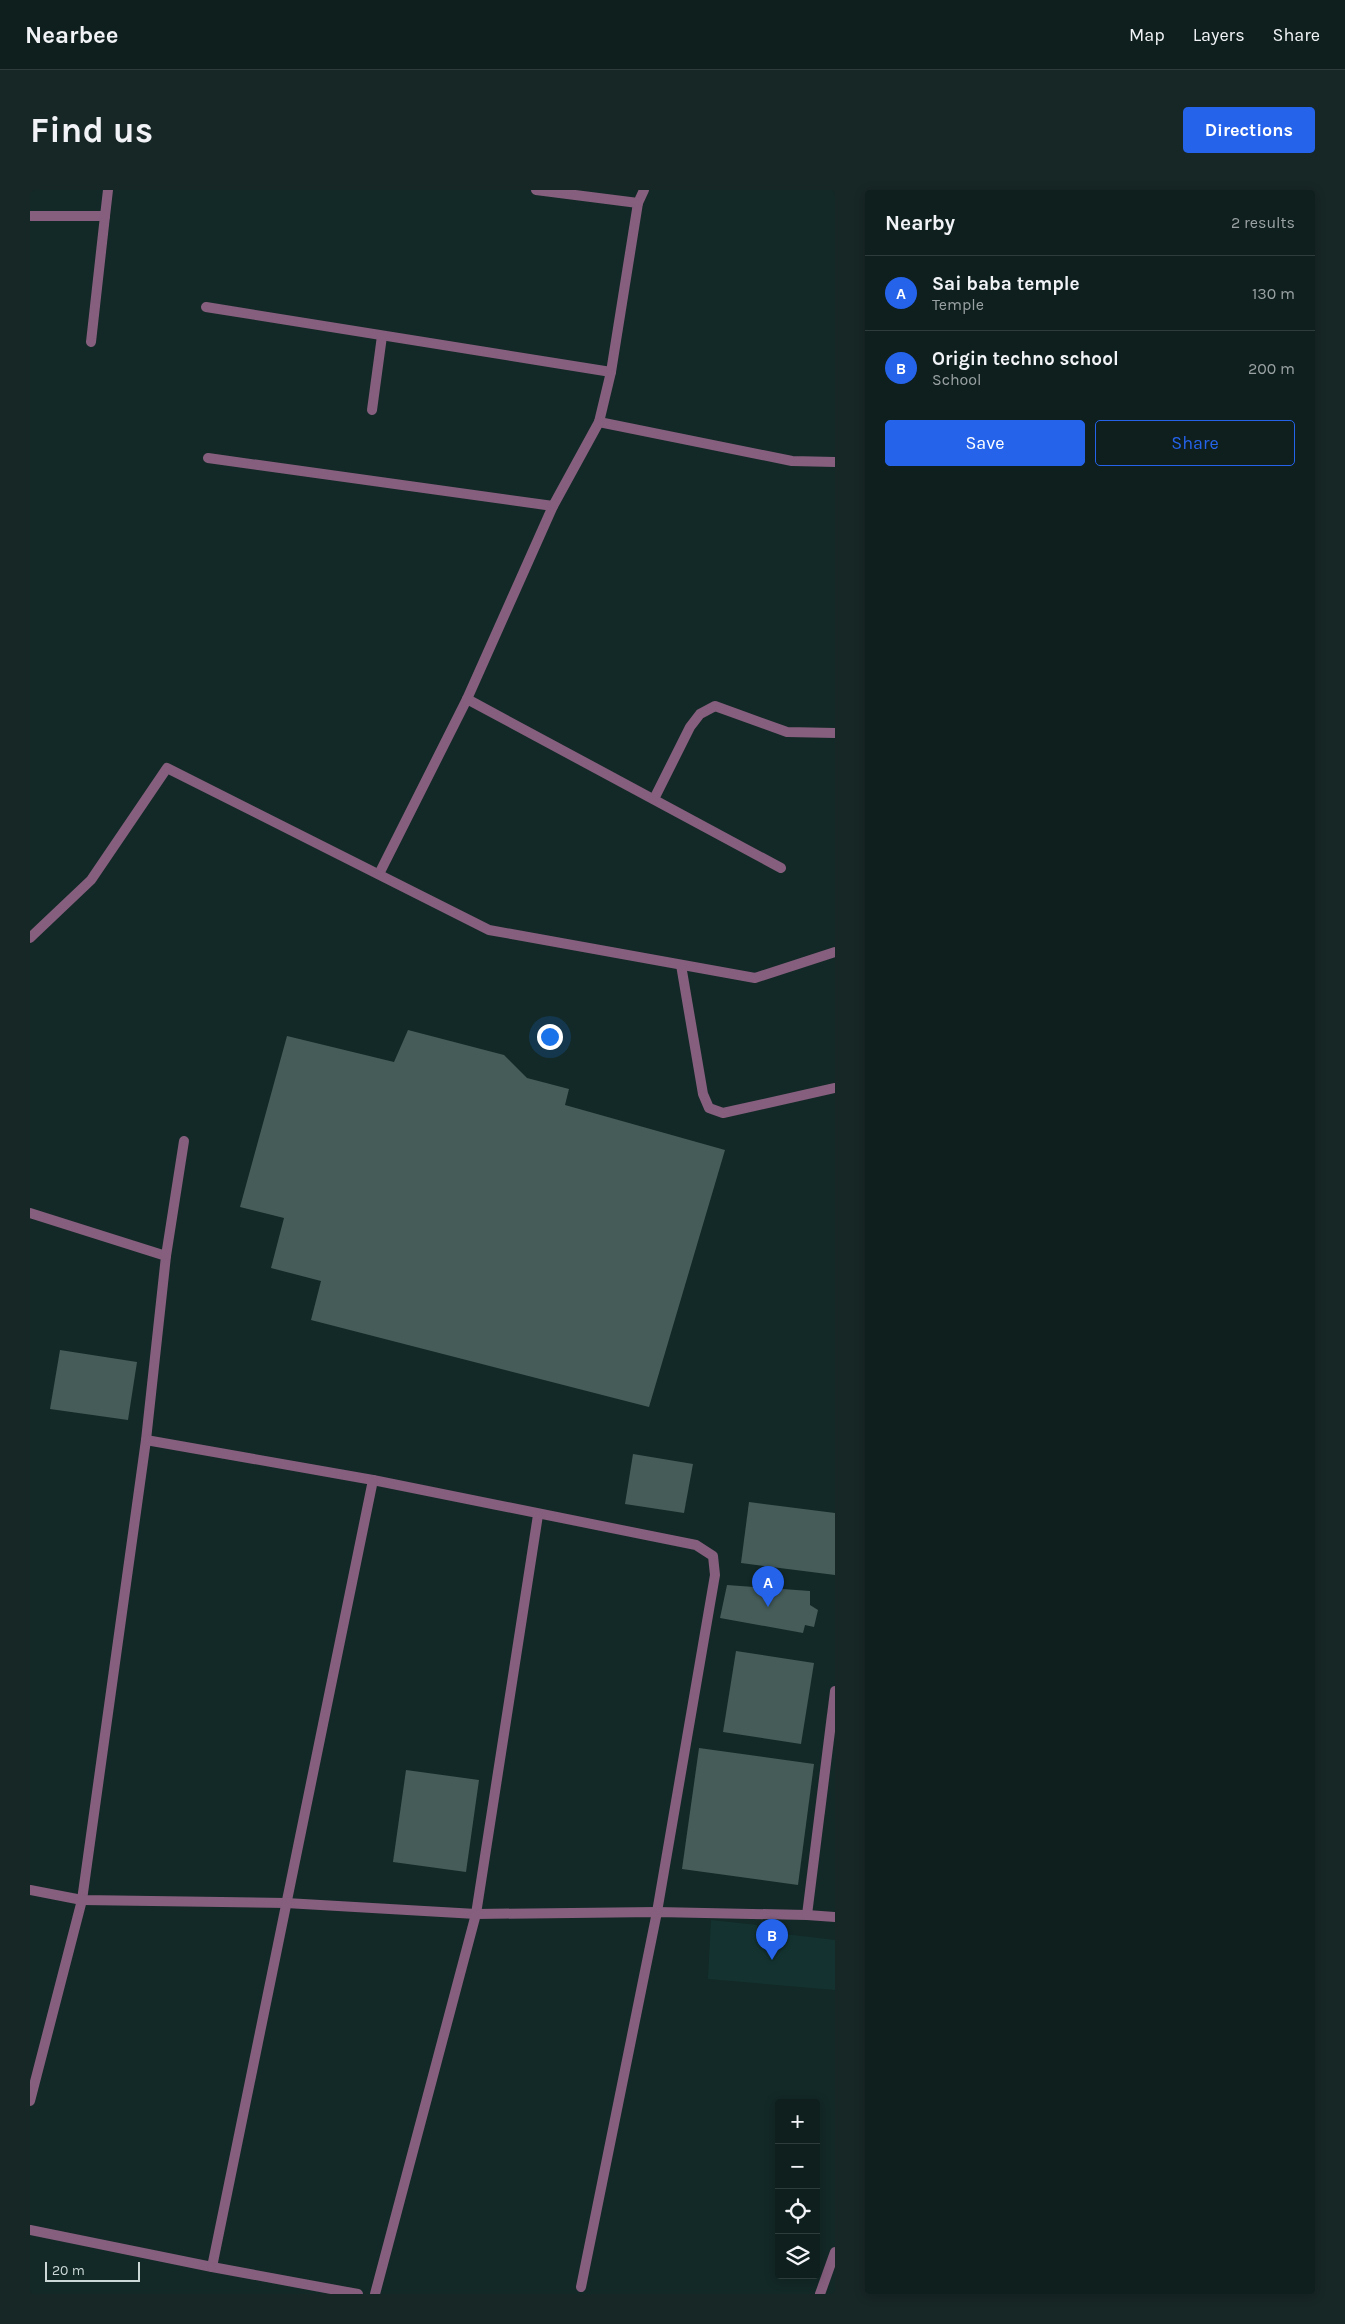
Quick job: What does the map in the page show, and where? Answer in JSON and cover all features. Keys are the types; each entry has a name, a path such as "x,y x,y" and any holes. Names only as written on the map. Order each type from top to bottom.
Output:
{"street":[{"path":"91,342 108,190"},
{"path":"536,190 638,202"},
{"path":"379,874 467,699 553,506 599,422 611,372 638,202 644,190"},
{"path":"30,216 105,216"},
{"path":"206,307 611,372"},
{"path":"372,410 382,336"},
{"path":"599,422 792,461 835,462"},
{"path":"208,458 553,506"},
{"path":"467,699 782,868"},
{"path":"654,799 690,726 700,714 715,706 787,732 835,733"},
{"path":"30,938 91,880 167,768 490,930 755,978 835,952"},
{"path":"682,964 703,1094 709,1108 723,1113 835,1088"},
{"path":"30,2100 82,1900 146,1440 166,1256 184,1141"},
{"path":"30,1213 166,1256"},
{"path":"146,1440 373,1480 538,1515 696,1545 713,1556 715,1576 657,1912 581,2287"},
{"path":"212,2267 373,1480"},
{"path":"374,2294 476,1914 538,1515"},
{"path":"807,1915 835,1691"},
{"path":"30,1890 82,1900 286,1903 476,1914 657,1912 835,1917"},
{"path":"30,2230 358,2294"},
{"path":"820,2294 835,2252"}],"shaded area":[{"path":"711,1920 757,1925 757,1931 835,1940 835,1990 708,1979"}],"building":[{"path":"408,1030 504,1055 527,1078 569,1089 565,1105 725,1150 649,1407 311,1320 321,1281 271,1268 284,1218 240,1207 287,1036 394,1062"},
{"path":"60,1350 137,1362 128,1420 50,1409"},
{"path":"633,1454 693,1464 684,1513 625,1504"},
{"path":"749,1502 835,1513 835,1575 741,1563"},
{"path":"727,1585 810,1591 810,1605 818,1610 814,1627 805,1625 803,1633 720,1618"},
{"path":"736,1651 814,1663 801,1744 723,1732"},
{"path":"699,1748 814,1764 798,1885 682,1869"},
{"path":"406,1770 479,1780 466,1872 393,1862"}],"place":[{"name":"Sai baba temple","path":"768,1607"},
{"name":"Origin techno school","path":"772,1960"}]}
